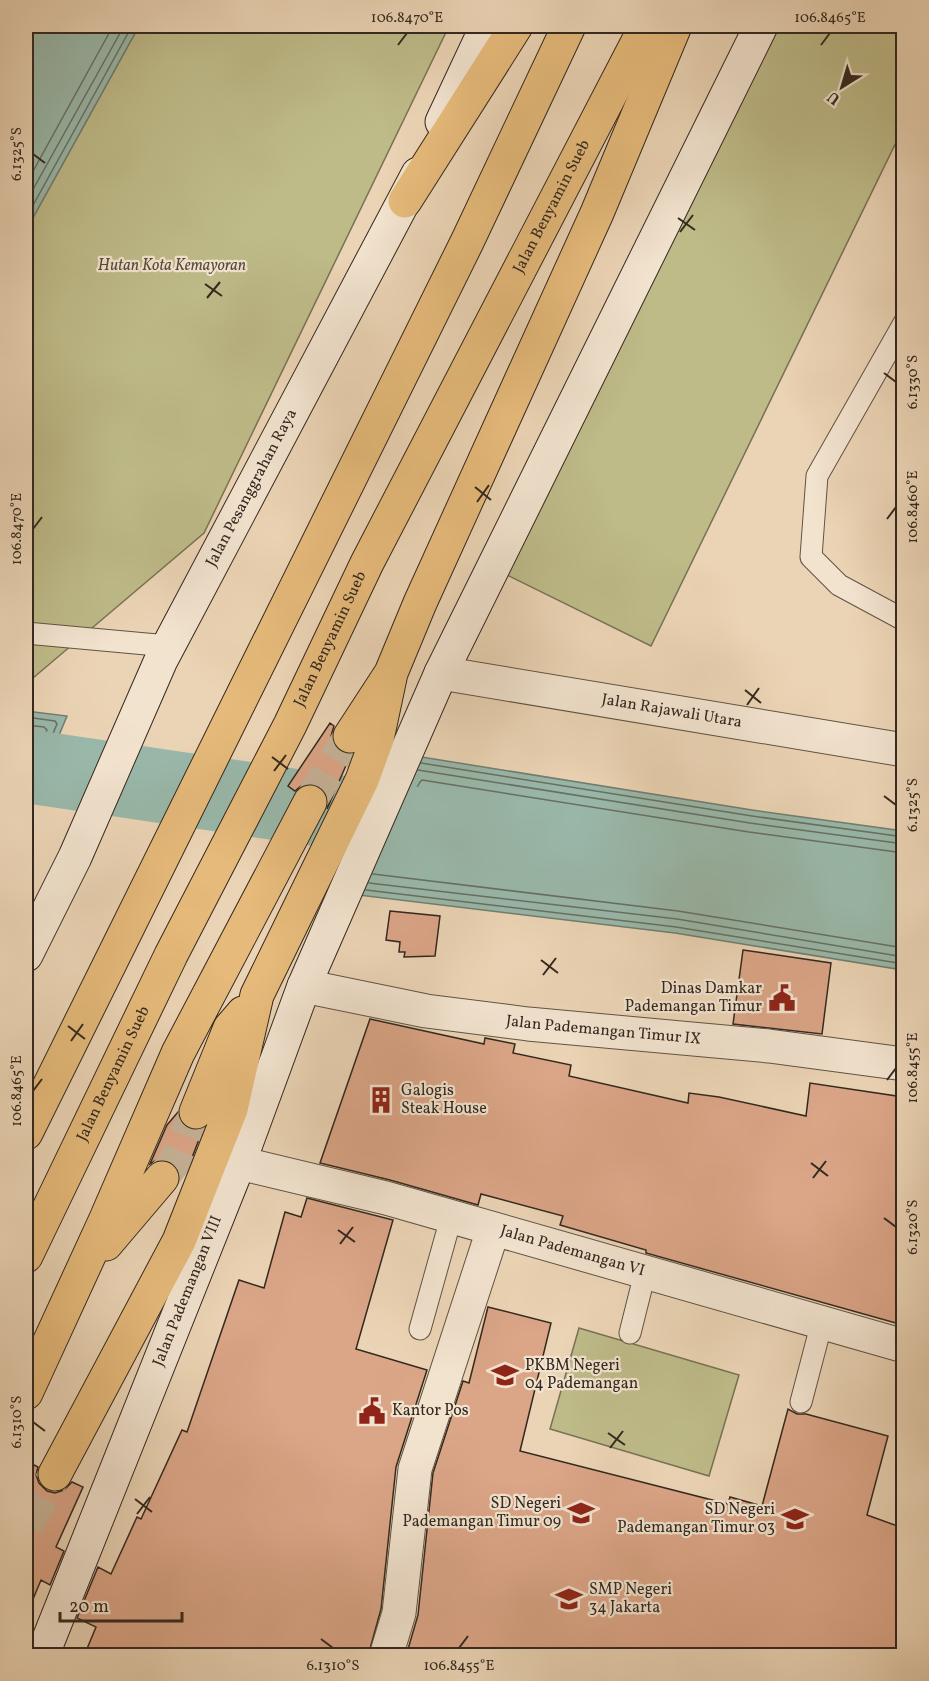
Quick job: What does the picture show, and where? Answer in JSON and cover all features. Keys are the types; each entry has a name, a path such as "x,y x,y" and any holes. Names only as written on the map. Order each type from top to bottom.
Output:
{"main road":[{"name":"Jalan Pesanggrahan Raya","path":"28,944 75,857 168,646 405,201 487,26"},
{"path":"405,201 516,26"},
{"path":"26,1133 467,242 569,26"},
{"name":"Jalan Benyamin Sueb","path":"26,1256 171,955 290,725 366,563 646,26"},
{"path":"196,1112 230,1029 257,995 362,780 364,738 420,603 597,213 675,26"},
{"path":"437,682 761,26"},
{"name":"Jalan Rajawali Utara","path":"437,682 903,750"},
{"name":"Jalan Pademangan VIII","path":"42,1656 239,1163 304,986 437,682"},
{"path":"26,1393 105,1221 178,1053 310,802"},
{"name":"Jalan Pademangan Timur IX","path":"304,986 426,1011 528,1024 769,1046 903,1064"},
{"path":"55,1474 179,1240 231,1109 257,995"},
{"name":"Jalan Pademangan VI","path":"239,1163 386,1198 903,1346"},
{"path":"80,1275 162,1178"},
{"path":"386,1656 399,1613 415,1469 493,1230"}],"lane":[{"path":"903,323 817,476 811,557 839,585 903,620"},
{"path":"26,633 168,646"},
{"path":"420,1329 451,1218"},
{"path":"630,1333 645,1273"},
{"path":"801,1402 822,1322"}],"green space":[{"name":"Hutan Kota Kemayoran","path":"139,26 449,26 204,533 26,684 26,225 30,223"},
{"path":"775,26 903,26 903,128 651,646 507,575"},
{"path":"579,1328 739,1375 709,1476 550,1429"}],"water":[{"path":"26,26 139,26 30,223 26,225"},
{"path":"26,711 67,716 26,814"},
{"path":"409,755 752,810 903,831 903,970 675,933 333,892"}],"building":[{"path":"330,723 334,726 331,736 334,745 340,752 351,754 327,809 329,801 326,793 319,786 309,783 295,791 288,786"},
{"path":"390,911 440,916 435,956 404,957 405,952 399,952 400,942 386,940"},
{"name":"Dinas Damkar Pademangan Timur","path":"743,950 831,963 822,1034 733,1024"},
{"path":"370,1019 484,1044 485,1038 515,1044 513,1053 571,1065 569,1076 688,1103 689,1093 719,1097 806,1116 810,1083 903,1097 903,1325 646,1253 646,1250 560,1225 563,1216 481,1194 478,1205 320,1163"},
{"path":"178,1112 181,1123 188,1129 198,1131 203,1129 188,1168 180,1178 175,1164 166,1160 156,1160 150,1164 167,1125"},
{"path":"307,1198 393,1220 356,1349 427,1370 396,1467 381,1609 368,1656 84,1656 96,1627 77,1618 98,1567 111,1574 137,1517 141,1519 182,1430 187,1432 239,1280 264,1288 285,1212 301,1217"},
{"path":"488,1307 551,1323 520,1451 728,1504 730,1497 762,1506 788,1409 797,1414 806,1414 888,1436 867,1515 903,1528 903,1656 406,1656 418,1615 433,1473 463,1381 469,1383"},
{"path":"26,1461 38,1467 36,1475 39,1483 47,1491 55,1493 64,1490 72,1482 83,1487 56,1547 64,1551 50,1585 41,1580 26,1616"}],"waterway":[{"path":"26,766 430,826"}],"tunnel":[{"path":"310,802 350,736"},
{"path":"162,1178 176,1160 196,1112"},
{"path":"26,1526 55,1474"}],"place":[{"name":"Dinas Damkar Pademangan Timur","path":"782,998"},
{"name":"Galogis Steak House","path":"381,1100"},
{"name":"PKBM Negeri 04 Pademangan","path":"505,1375"},
{"name":"Kantor Pos","path":"372,1411"},
{"name":"SD Negeri Pademangan Timur 09","path":"581,1513"},
{"name":"SD Negeri Pademangan Timur 03","path":"795,1519"},
{"name":"SMP Negeri 34 Jakarta","path":"569,1599"}]}
